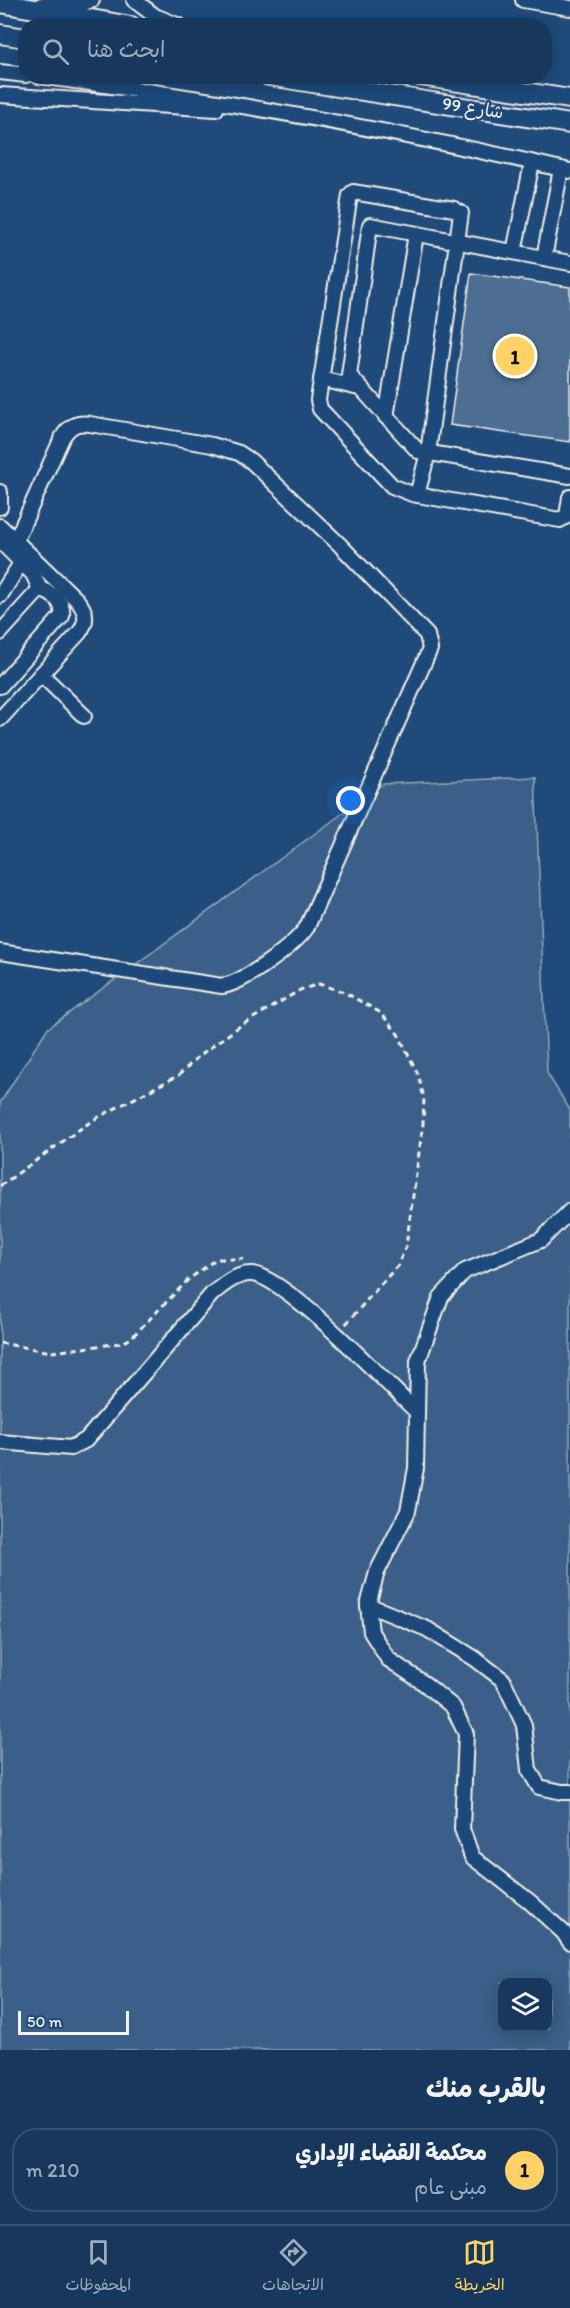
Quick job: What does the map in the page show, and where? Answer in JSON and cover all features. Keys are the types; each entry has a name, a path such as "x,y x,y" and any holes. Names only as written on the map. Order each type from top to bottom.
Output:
{"main road":[{"path":"9,4 87,18"},
{"path":"0,34 18,37"},
{"name":"99 شارع","path":"319,84 570,124"},
{"name":"99 شارع","path":"472,84 570,99"}],"street":[{"path":"9,4 84,3 92,0"},
{"path":"134,0 160,18"},
{"path":"523,0 570,8"},
{"path":"0,72 18,74"},
{"path":"93,84 293,113 433,140 566,170 544,258"},
{"path":"0,95 293,113"},
{"path":"514,252 532,163"},
{"path":"417,495 428,453 461,213 454,209 352,192 321,379 318,404 320,409 392,486 417,495 561,520 567,516 570,497"},
{"path":"347,221 570,263"},
{"path":"370,225 349,371 350,378 415,448 428,453 570,476"},
{"path":"386,417 416,234"},
{"path":"321,379 359,388"},
{"path":"0,952 222,986 231,985 248,976 296,941 307,927 430,649 428,635 339,544 251,461 226,448 90,424 73,425 66,430 62,438 15,542"},
{"path":"0,492 0,507"},
{"path":"0,526 62,595 63,610 59,621 0,686"},
{"path":"0,541 36,578 40,589"},
{"path":"0,596 21,563"},
{"path":"0,718 84,626 86,616 83,607 62,595 40,589"},
{"path":"0,633 40,589"},
{"path":"41,674 84,716"},
{"path":"570,1210 541,1240 465,1271 441,1297 418,1361 416,1468 408,1511 377,1572 368,1605 370,1632 388,1659 425,1684 453,1707 466,1734 462,1829 472,1857 529,1901 563,1932 570,1942"},
{"path":"0,1442 71,1448 86,1440 212,1294 232,1279 252,1274 271,1280 299,1300 417,1412"},
{"path":"368,1605 428,1629 474,1658 503,1680 524,1725 529,1770 539,1787 562,1792 570,1791"}],"path":[{"path":"0,1186 93,1120 179,1075 200,1054 240,1026 300,990 319,984 344,992 381,1013 398,1034 418,1074 424,1098 406,1246 398,1264 336,1336"},
{"path":"0,1343 52,1352 122,1343 130,1339 188,1280 216,1258 252,1260"}],"shaded area":[{"path":"535,777 547,1073 570,1110 570,2050 0,2050 0,1103 47,1029 383,784"}],"building":[{"path":"471,273 570,287 570,442 450,425"}],"place":[{"name":"محكمة القضاء الإداري","path":"515,356"}]}
